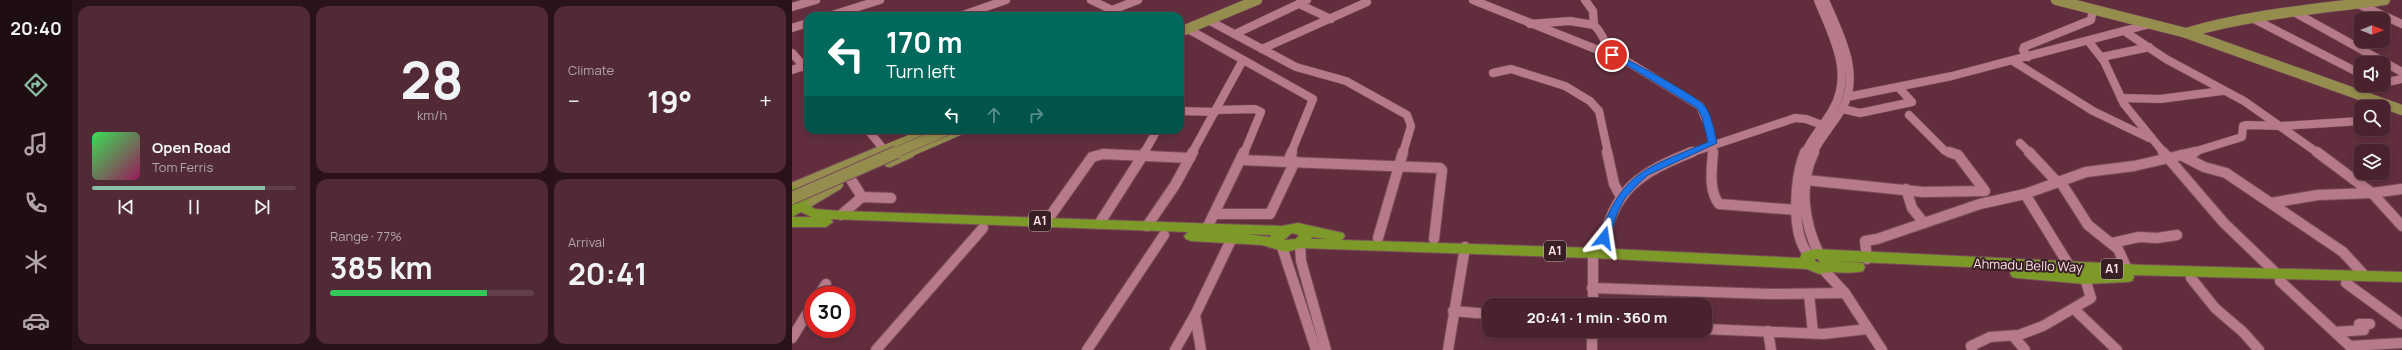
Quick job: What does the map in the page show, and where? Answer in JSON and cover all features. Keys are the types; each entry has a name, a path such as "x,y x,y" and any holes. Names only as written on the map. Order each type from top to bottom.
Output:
{"highway":[{"path":"792,189 802,196 795,206"},
{"name":"A1","path":"795,206 812,213 842,215 1208,228 1280,240"},
{"name":"A1","path":"792,222 1280,240"},
{"name":"A1","path":"1302,239 1321,235 1434,239 1598,250 1817,260"},
{"path":"1280,240 1291,247 1302,239"},
{"name":"A1","path":"1302,239 1465,247 1598,250"},
{"name":"Ahmadu Bello Way","path":"1817,260 1867,258 2127,269 2279,277 2346,283 2402,284"},
{"name":"Ahmadu Bello Way","path":"1817,260 1983,270 2085,279 2141,276 2191,278 2402,277"}],"main road":[{"path":"1184,30 1247,0"},
{"path":"1184,30 1256,0"},
{"path":"2056,0 2150,24 2183,30 2362,100"},
{"path":"2068,0 2183,30 2354,90"},
{"path":"2183,30 2333,1 2385,0"},
{"path":"2183,30 2294,12 2350,1"},
{"path":"2360,92 2402,106"},
{"path":"2390,109 2402,110"},
{"path":"792,189 923,134"},
{"path":"795,206 940,134"},
{"path":"795,206 850,178 951,134"}],"street":[{"path":"792,7 816,0"},
{"path":"842,12 880,0"},
{"path":"972,12 1006,0"},
{"path":"1092,0 1112,10 1138,0"},
{"path":"1235,34 1307,0"},
{"path":"1473,0 1628,62 1700,106 1706,117 1713,143 1714,195 1719,204 1797,210"},
{"path":"1585,0 1593,11 1594,25"},
{"path":"1818,0 1840,58 1842,75 1839,100 1806,149 1800,166 1797,181 1797,210 1802,246 1817,260 1845,293 1882,350"},
{"path":"1817,260 1807,219 1806,180 1814,152 1843,109 1847,97 1849,67 1825,0"},
{"path":"2350,1 2402,24"},
{"path":"1262,49 1367,2"},
{"path":"1299,4 1331,19"},
{"path":"2028,57 2023,50 2024,47 2091,20 2094,9"},
{"path":"2294,12 2402,72"},
{"path":"2252,18 2354,70"},
{"path":"1208,20 1309,72 1346,81 1407,115 1411,126 1378,238"},
{"path":"1530,24 1570,21 1594,25 1604,35 1607,48 1612,55"},
{"path":"792,28 804,24"},
{"path":"1847,97 1898,88 2012,61 2089,42 2150,24"},
{"path":"1184,30 1243,60 1313,99 1292,161 1270,214 1215,214"},
{"path":"2124,31 2222,91 2244,101 2282,126 2372,193 2402,226"},
{"path":"2089,42 2102,57 2121,98 2152,140 2224,223 2335,332 2352,348 2402,343"},
{"path":"2102,57 2149,47"},
{"path":"792,53 804,66"},
{"path":"1148,226 1165,202 1243,60"},
{"path":"2012,61 2093,111 2152,140"},
{"path":"792,70 804,68"},
{"path":"1493,73 1511,69 1565,86 1590,101 1599,111 1614,184 1621,197"},
{"path":"2390,82 2402,79"},
{"path":"1843,109 1860,113 1912,102 1898,88"},
{"path":"2121,98 2160,99 2222,91"},
{"path":"1184,111 1255,109 1261,112 1241,160 1208,228"},
{"path":"1806,180 1960,193 1986,190 1958,154 1945,150 1909,115"},
{"path":"1592,298 1592,288 1598,250 1608,221 1621,197 1645,173 1713,143 1795,118 1806,119 1822,125"},
{"path":"1867,258 1864,244 1865,241 1980,204 2025,194 2086,172 2124,167 2181,155 2242,136 2243,126 2282,126 2354,121"},
{"path":"871,134 885,151"},
{"path":"1099,224 1155,134"},
{"path":"2020,143 2059,181 2088,226 2118,249 2127,269"},
{"path":"1046,222 1092,157 1103,154 1190,158"},
{"path":"2181,155 2204,167 2226,173 2337,247 2365,276"},
{"path":"1241,160 1292,161 1399,167 1437,166 1442,170 1434,239"},
{"path":"850,178 862,197"},
{"path":"1906,189 1912,208 1924,223"},
{"path":"2271,203 2318,195 2372,193 2402,189"},
{"path":"2025,194 2070,267"},
{"path":"842,215 862,197 891,198"},
{"path":"876,350 983,228"},
{"path":"1087,350 1164,235"},
{"path":"2112,243 2139,237 2157,238 2177,235"},
{"path":"1175,350 1195,315 1232,238"},
{"path":"1302,239 1301,261 1326,350"},
{"path":"1280,240 1316,350"},
{"path":"1448,350 1453,312 1465,247"},
{"path":"2191,278 2215,308 2243,332 2259,350"},
{"path":"1972,350 1971,346 1994,336 2014,336 2044,326 2074,309 2091,298 2085,279"},
{"path":"2346,283 2402,324"},
{"path":"1592,288 1809,294 1845,293"},
{"path":"1809,294 1813,333"},
{"path":"2074,309 2117,349"},
{"path":"1453,312 1482,314"},
{"path":"1195,315 1201,350"},
{"path":"792,336 804,318"},
{"path":"2335,332 2364,330 2359,324 2370,324"},
{"path":"1712,329 1847,333 1868,329"},
{"path":"1768,331 1771,350"},
{"path":"2014,336 2025,350"},
{"path":"1592,338 1592,350"}],"route":[{"path":"1604,238 1608,221 1621,197 1645,173 1713,143 1706,117 1700,106 1690,102 1628,62 1612,55"}]}
